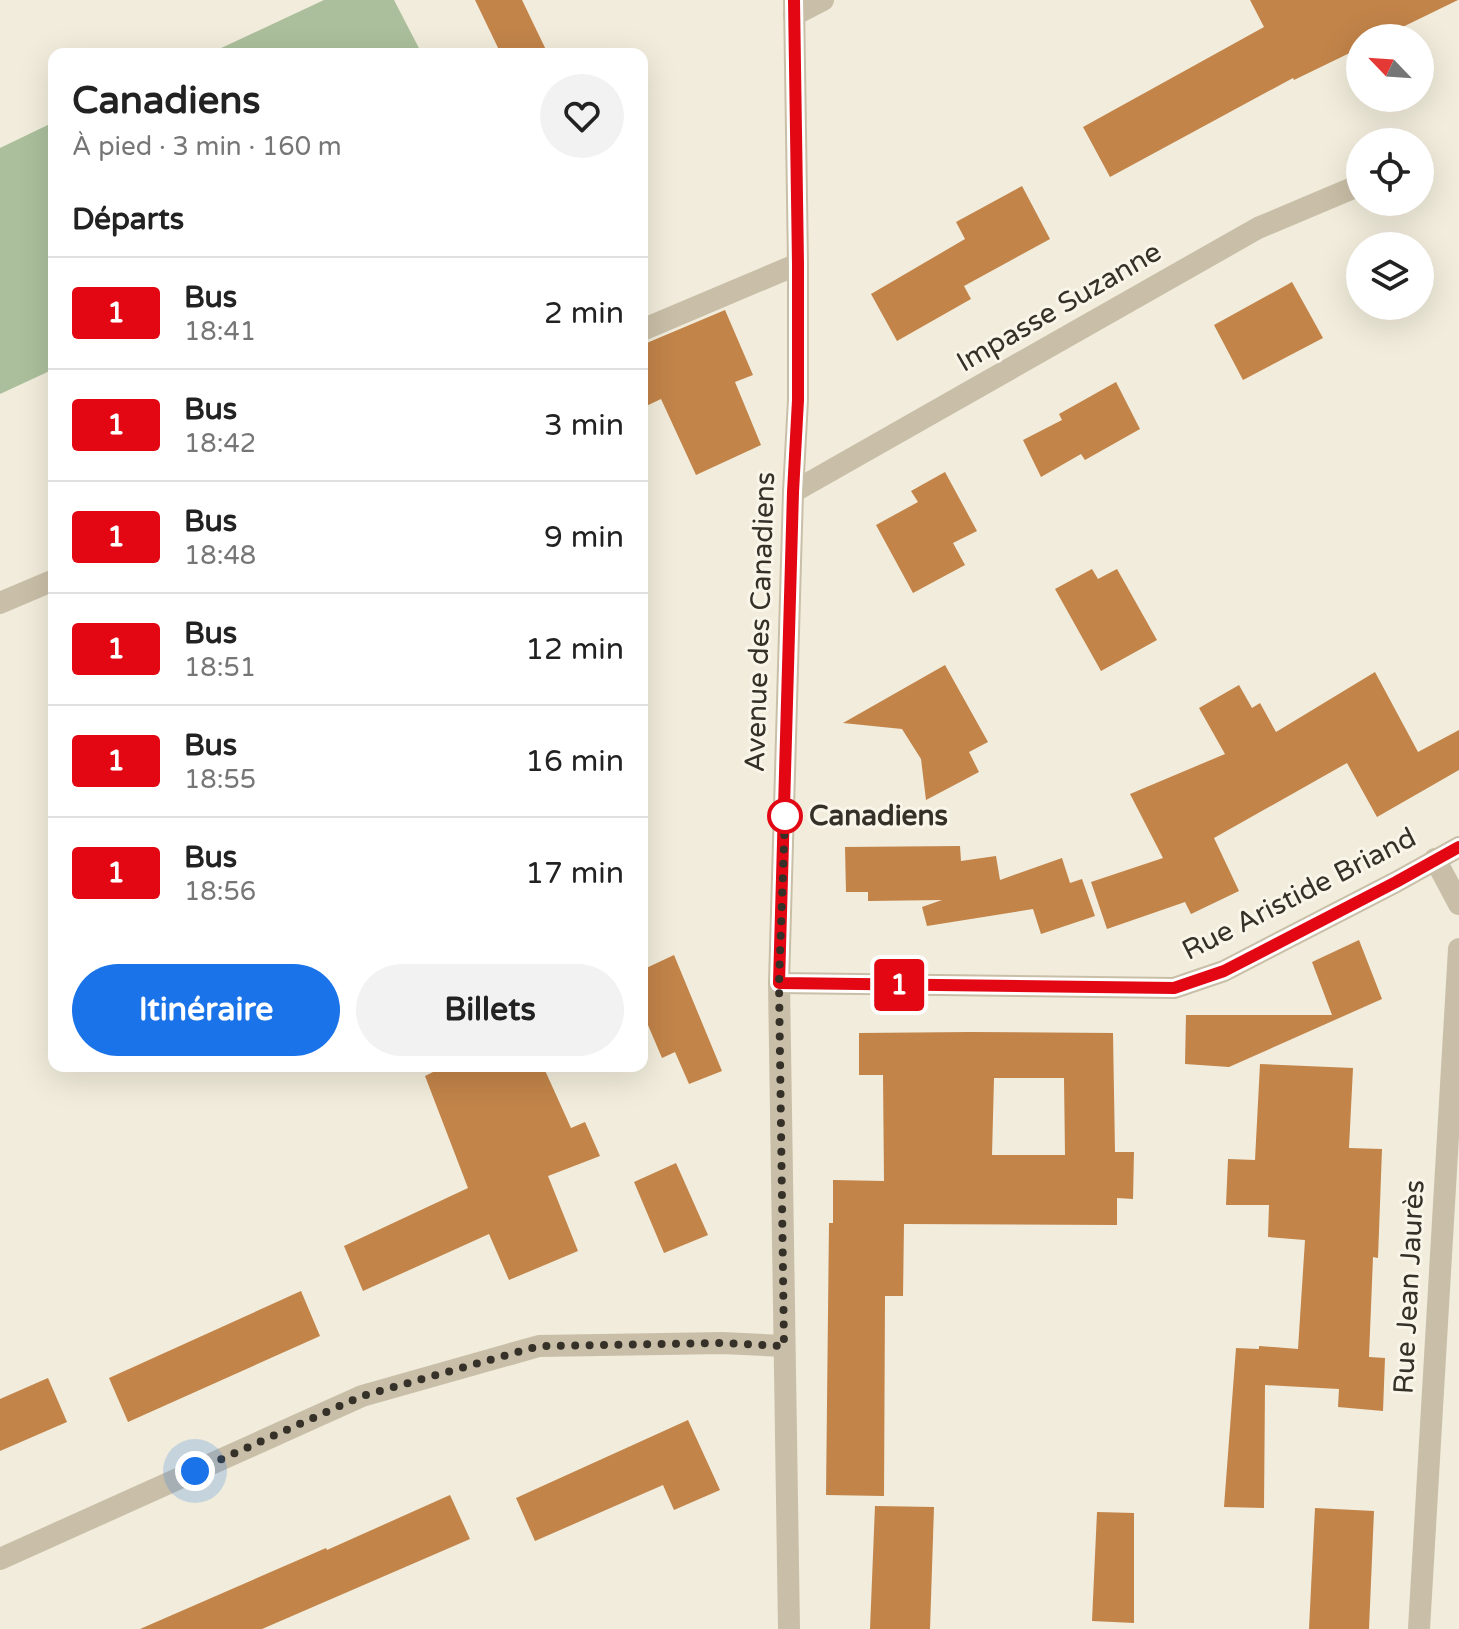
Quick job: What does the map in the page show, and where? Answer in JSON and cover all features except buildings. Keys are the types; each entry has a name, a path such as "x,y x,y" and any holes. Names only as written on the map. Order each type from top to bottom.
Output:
{"street":[{"path":"794,8 823,0"},
{"name":"Avenue des Canadiens","path":"789,1629 779,983 798,400 794,8"},
{"name":"Impasse Suzanne","path":"793,492 1258,228 1346,191"},
{"path":"648,327 798,264"},
{"path":"0,603 48,583"},
{"name":"Rue Aristide Briand","path":"779,983 1174,988 1224,971 1459,847"},
{"path":"1435,859 1459,904"},
{"name":"Rue Jean Jaurès","path":"1419,1629 1459,949"},
{"path":"0,1559 362,1396 539,1346 723,1343 784,1346"}],"green space":[{"path":"324,0 394,0 419,48 221,48"},
{"path":"48,125 48,372 0,394 0,148"}],"bus line":[{"name":"1","path":"794,0 798,400 779,983 1174,988 1224,971 1459,847"}],"place":[{"name":"Canadiens","path":"785,816"}],"route":[{"path":"195,1471 362,1396 539,1346 723,1343 784,1346 779,983 785,816"}]}
